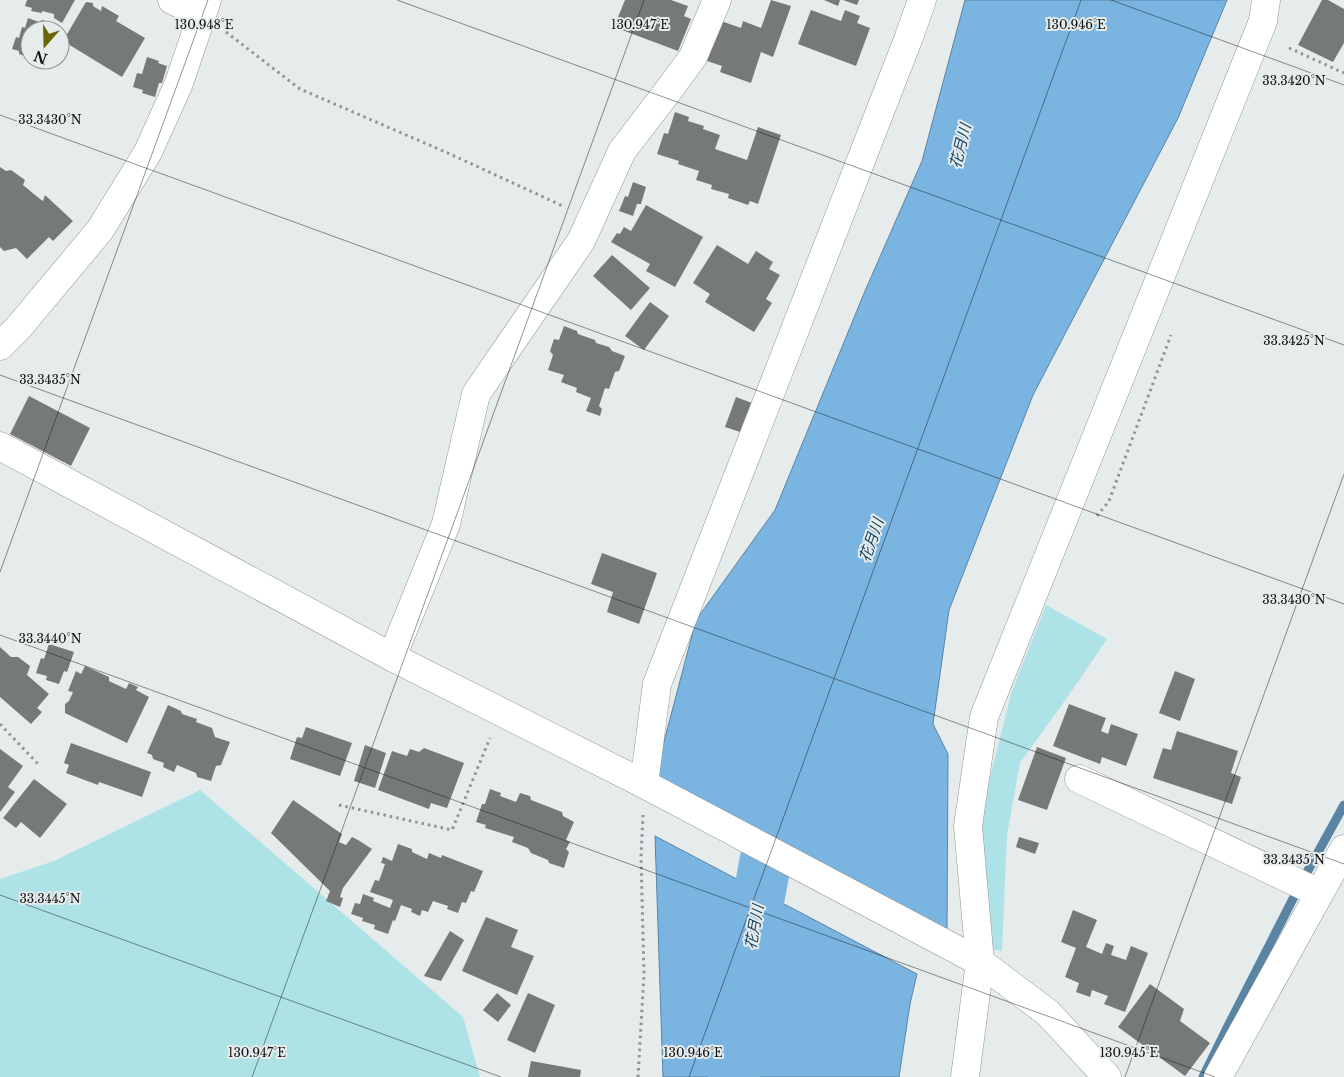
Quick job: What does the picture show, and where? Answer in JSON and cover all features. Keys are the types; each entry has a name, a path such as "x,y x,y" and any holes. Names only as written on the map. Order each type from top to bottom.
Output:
{"street":[{"path":"0,346 19,328 100,230 148,152 179,82 205,7 172,0"},
{"path":"392,656 446,524 476,394 581,240 622,151 693,57 717,0"},
{"path":"644,784 657,684 922,0"},
{"path":"965,1077 970,956 968,826 984,717 1263,22 1266,0"},
{"path":"0,446 392,656 644,784 970,956 1048,1013 1107,1077"},
{"path":"1079,779 1319,894"},
{"path":"1218,1077 1344,849"}],"path":[{"path":"205,7 300,89 450,154 591,219"},
{"path":"1289,48 1344,73"},
{"path":"339,805 452,830 501,712"},
{"path":"0,724 38,764"},
{"path":"638,1077 644,974 641,857 644,784"}],"shaded area":[{"path":"1046,605 1107,639 1020,763 1007,835 1002,951 989,949 980,817 1011,694"},
{"path":"200,790 463,1017 480,1077 0,1077 0,879 54,861"}],"water":[{"path":"965,0 1227,0 1178,118 1033,395 949,610 933,724 948,754 947,932 655,776 696,620 775,510 865,291 922,161"},
{"path":"655,836 917,974 910,1004 899,1077 663,1077"}],"building":[{"path":"27,0 75,0 64,20 57,20 54,18 54,14 31,11 32,8 25,6"},
{"path":"625,0 671,0 688,6 684,16 691,19 678,51 614,27"},
{"path":"771,0 791,6 773,57 761,52 751,83 720,72 722,66 707,61 721,21 741,28 743,21 761,28"},
{"path":"824,0 840,0 838,6"},
{"path":"843,0 859,0 857,5"},
{"path":"1322,0 1328,0 1344,9 1344,43 1333,62 1298,45"},
{"path":"86,2 93,3 93,6 101,11 102,6 119,16 116,21 145,38 122,77 70,45 70,29"},
{"path":"811,10 841,21 845,10 860,16 857,23 870,28 856,66 798,44"},
{"path":"20,34 20,54 19,51 12,49 16,37 19,38"},
{"path":"147,57 167,66 155,97 142,93 143,90 133,87 137,73 142,74"},
{"path":"675,112 689,117 688,121 704,126 703,129 720,135 715,149 747,160 758,127 781,135 758,204 750,201 748,205 728,198 729,194 711,189 712,185 696,180 699,171 678,164 679,161 657,154 664,133 668,134"},
{"path":"0,167 6,171 11,170 25,180 23,185 43,201 45,195 73,221 53,241 49,237 27,259 16,248 4,251 0,247"},
{"path":"633,182 646,187 641,204 637,204 633,216 619,211 625,196 628,197"},
{"path":"646,205 703,237 675,287 646,271 650,264 611,242 617,233 620,234 624,227 631,231"},
{"path":"717,245 748,264 756,251 773,262 769,269 780,275 766,299 772,303 754,332 705,302 710,294 693,283"},
{"path":"612,255 650,288 631,310 593,276"},
{"path":"650,302 669,316 644,350 625,336"},
{"path":"564,326 625,356 619,371 615,372 609,389 605,388 599,406 602,409 600,416 586,411 591,398 576,392 577,388 561,382 564,375 548,370 553,355 550,351 554,339 559,340"},
{"path":"29,396 90,428 71,466 10,434"},
{"path":"736,397 752,403 740,432 725,427"},
{"path":"602,553 657,573 639,624 607,612 613,592 591,584"},
{"path":"49,644 74,652 67,672 64,671 59,684 46,680 47,676 36,673 41,658 44,659"},
{"path":"0,647 11,657 18,657 30,666 27,675 49,694 37,708 42,712 31,724 0,697"},
{"path":"85,666 109,677 109,681 126,689 129,683 138,687 136,690 149,697 127,743 65,713 65,704 69,701 73,692 68,691 76,671 81,674"},
{"path":"1175,671 1195,679 1180,721 1159,713"},
{"path":"1069,704 1106,718 1101,731 1108,734 1111,724 1138,734 1126,766 1102,757 1100,764 1053,746"},
{"path":"168,705 181,711 182,714 197,719 196,722 212,728 215,737 230,742 221,765 216,766 211,781 197,777 196,773 177,765 174,772 163,767 164,763 153,759 152,755 147,753"},
{"path":"306,727 352,743 340,776 290,759 297,737 302,738"},
{"path":"1177,731 1238,751 1231,773 1241,777 1232,804 1153,778 1163,748 1171,750"},
{"path":"71,743 151,772 142,797 99,782 98,785 66,773 69,765 64,763"},
{"path":"365,745 386,753 375,788 354,781"},
{"path":"1037,747 1066,758 1047,810 1018,800"},
{"path":"424,748 464,763 447,808 431,803 429,809 378,790 392,751 407,756 410,749 419,752"},
{"path":"0,749 23,766 8,787 15,792 0,812"},
{"path":"34,779 67,804 40,838 21,822 16,828 3,818"},
{"path":"490,789 501,793 500,796 516,802 520,793 530,796 531,800 562,812 563,816 574,822 566,840 570,842 566,849 569,852 564,868 549,863 548,860 531,853 528,848 512,842 514,837 485,828 486,825 476,822 482,804 485,804"},
{"path":"293,800 342,834 339,842 346,845 352,837 372,849 343,888 340,897 343,898 340,907 326,901 330,891 271,833"},
{"path":"1019,837 1039,843 1035,854 1016,847"},
{"path":"398,844 412,849 412,852 427,859 429,853 441,858 442,855 483,871 474,892 471,891 466,903 462,902 458,913 447,909 448,906 433,901 428,912 422,910 420,916 411,912 412,909 401,905 388,934 374,929 375,925 362,921 363,918 351,914 355,903 360,904 363,894 374,898 373,901 390,908 393,900 370,892 375,880 379,881 385,864 381,863 383,857 392,861"},
{"path":"1073,910 1097,920 1086,947 1102,954 1106,943 1114,946 1111,955 1126,960 1131,946 1148,953 1125,1012 1104,1004 1108,996 1092,990 1090,997 1076,992 1079,983 1065,977 1076,948 1061,942"},
{"path":"486,917 518,930 511,947 534,956 517,995 462,971"},
{"path":"450,931 464,940 441,981 424,976"},
{"path":"1150,984 1184,1009 1180,1021 1210,1043 1185,1076 1118,1027"},
{"path":"497,993 511,1005 498,1022 483,1010"},
{"path":"528,993 555,1005 535,1053 507,1040"},
{"path":"531,1061 581,1070 580,1077 528,1077"}],"waterway":[{"name":"花月川","path":"734,1077 734,1040 779,793"},
{"path":"1203,1077 1300,885 1344,805"}]}
